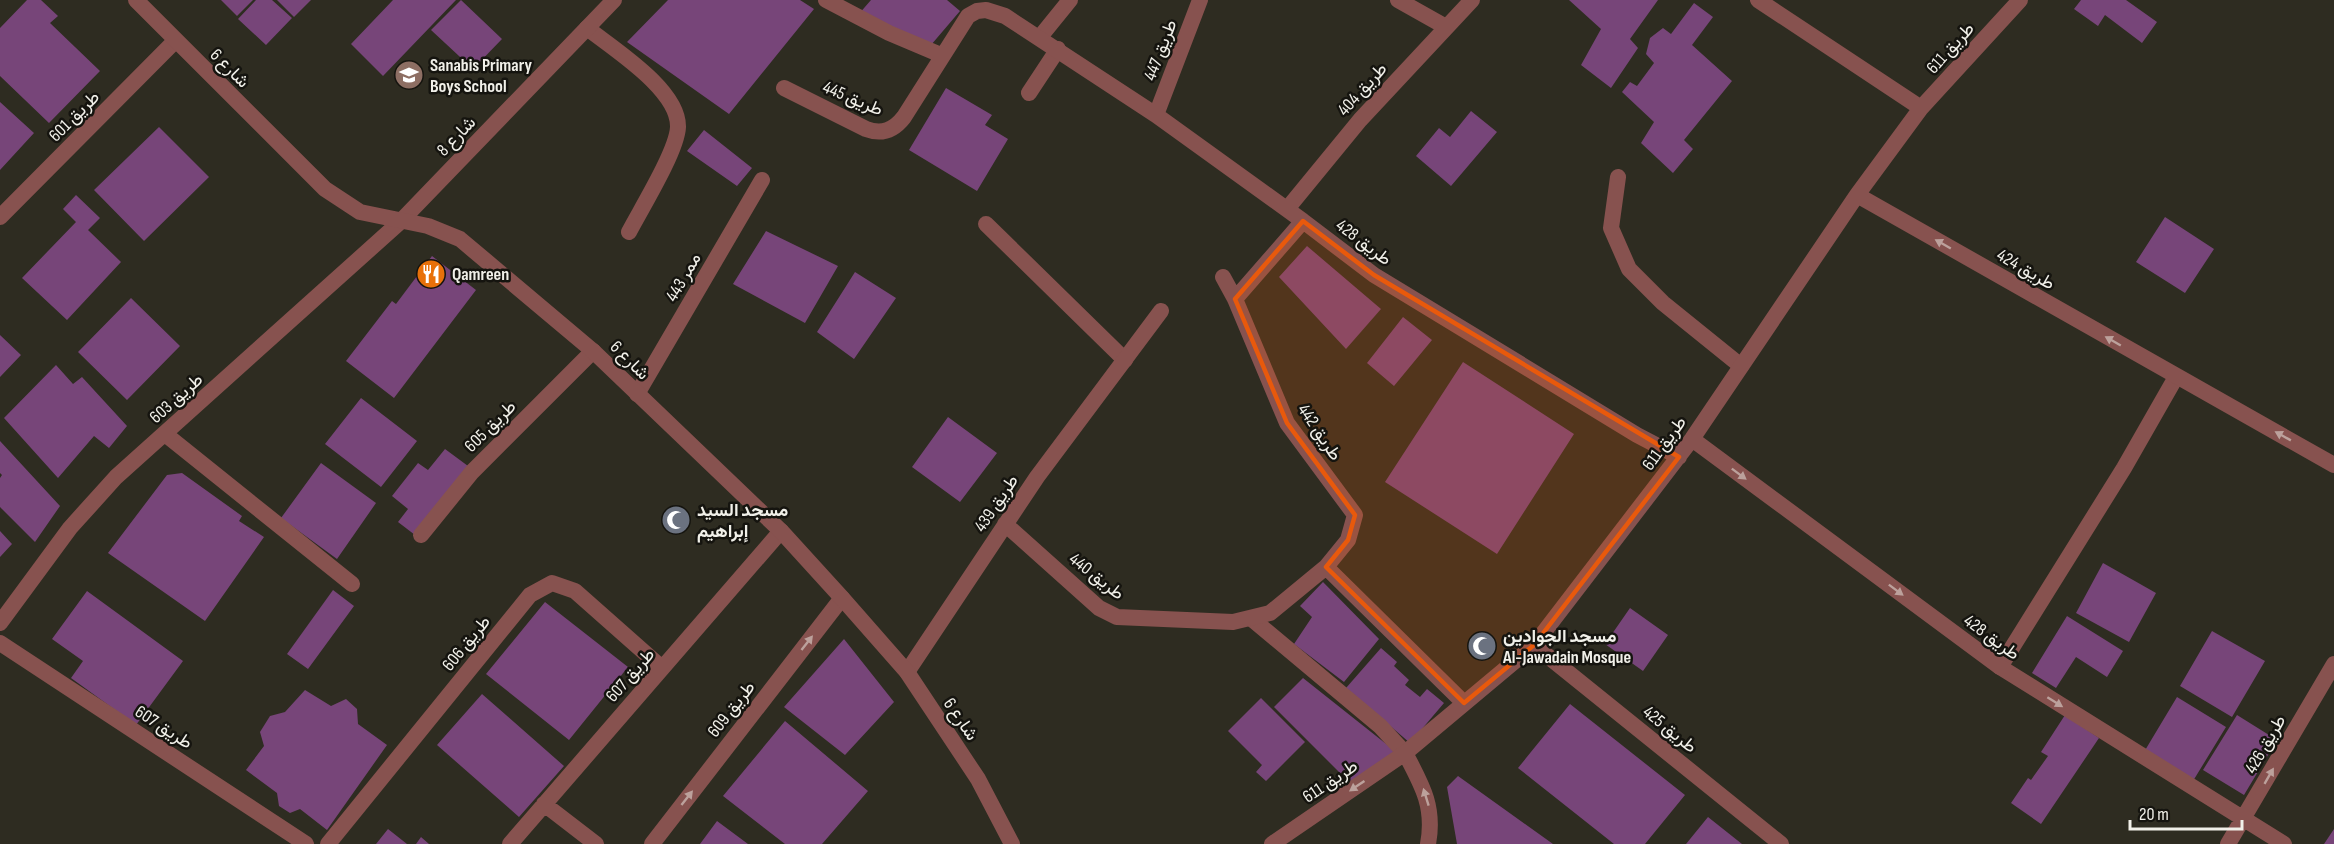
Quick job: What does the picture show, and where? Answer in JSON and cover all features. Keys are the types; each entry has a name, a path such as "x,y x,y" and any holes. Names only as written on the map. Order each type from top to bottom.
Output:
{"street":[{"name":"شارع 6","path":"136,0 325,189 360,212 428,226 460,239 593,351 781,531 907,672 978,779 1012,844"},
{"name":"شارع 8","path":"400,222 615,0"},
{"path":"826,0 889,33 941,55"},
{"path":"1040,37 1070,0"},
{"name":"طريق 447","path":"1156,115 1200,0"},
{"path":"1398,0 1446,27"},
{"name":"طريق 404","path":"1287,209 1360,120 1472,0"},
{"path":"1758,0 1921,108"},
{"name":"طريق 611","path":"1272,844 1405,753 1534,645 1692,440 1857,195 1921,108 2020,0"},
{"name":"طريق 445","path":"784,88 866,129 883,132 899,124 961,23 976,11 996,11 1040,37"},
{"path":"587,28 657,84 673,103 678,127 672,150 629,232"},
{"name":"طريق 428","path":"1040,37 1156,115 1303,220 1374,275 1637,435 1679,458"},
{"name":"طريق 601","path":"0,218 175,41"},
{"path":"1029,93 1058,49"},
{"path":"1618,177 1611,228 1629,269 1663,303 1741,366"},
{"name":"ممر 443","path":"637,394 762,180"},
{"name":"طريق 424","path":"1857,195 2334,465"},
{"path":"1235,299 1303,220"},
{"name":"طريق 603","path":"0,623 70,528 116,477 400,222"},
{"path":"986,224 1125,360"},
{"name":"طريق 442","path":"1223,277 1235,299 1287,423 1355,515 1348,540 1326,567 1270,613 1252,619"},
{"name":"طريق 439","path":"907,672 1005,524 1085,411 1161,311"},
{"name":"طريق 605","path":"422,536 472,472 593,351"},
{"path":"2000,668 2124,468 2176,377"},
{"path":"165,434 352,584"},
{"name":"طريق 428","path":"1692,440 2000,668 2284,844"},
{"name":"طريق 440","path":"1005,524 1099,608 1116,617 1233,622 1252,619"},
{"name":"طريق 607","path":"510,844 781,531"},
{"path":"1326,567 1464,703"},
{"name":"طريق 606","path":"328,844 530,595 552,584 575,591 662,668"},
{"name":"طريق 609","path":"652,844 842,598"},
{"path":"1252,619 1380,726 1405,753 1426,794 1430,812 1428,844"},
{"name":"طريق 607","path":"0,643 306,844"},
{"name":"طريق 425","path":"1534,645 1781,844"},
{"name":"طريق 426","path":"2228,844 2334,664"},
{"path":"544,804 596,844"}],"highlighted area":[{"path":"1303,221 1374,275 1679,457 1534,645 1464,703 1326,567 1348,540 1355,515 1287,423 1235,299"}],"building":[{"path":"27,0 41,0 58,16 50,23 100,71 49,123 0,76 0,28"},
{"path":"221,0 253,0 237,16"},
{"path":"256,0 272,0 292,18 266,45 238,19"},
{"path":"277,0 311,0 294,17"},
{"path":"393,0 456,0 383,76 351,44"},
{"path":"461,0 502,39 473,69 431,30"},
{"path":"668,0 800,0 814,9 729,114 627,42"},
{"path":"871,0 947,0 960,11 931,45 858,15"},
{"path":"1569,0 1658,0 1630,39 1638,48 1611,88 1581,65 1601,29"},
{"path":"2081,0 2126,0 2157,22 2142,43 2105,15 2098,26 2074,9"},
{"path":"1694,3 1713,17 1692,45 1732,81 1684,140 1693,149 1673,173 1641,143 1654,122 1622,92 1630,82 1637,86 1654,63 1646,54 1650,38 1663,28 1671,34"},
{"path":"946,88 992,115 985,125 1008,139 977,191 909,150"},
{"path":"0,102 34,133 0,170"},
{"path":"1471,111 1497,132 1451,186 1416,156 1439,128 1450,137"},
{"path":"159,127 209,177 144,241 94,190"},
{"path":"704,130 752,168 737,186 687,151"},
{"path":"76,195 100,218 88,230 121,262 67,320 22,278 76,222 63,209"},
{"path":"2165,217 2214,249 2185,293 2136,262"},
{"path":"766,231 838,266 805,323 733,284"},
{"path":"1307,246 1381,309 1346,349 1279,277"},
{"path":"432,256 476,290 394,398 346,361 392,301 396,304"},
{"path":"855,272 896,298 854,359 817,332"},
{"path":"131,298 180,346 127,400 78,352"},
{"path":"1403,317 1432,340 1394,386 1367,363"},
{"path":"0,335 21,355 0,377"},
{"path":"1463,362 1574,434 1497,554 1385,482"},
{"path":"56,365 73,384 82,377 127,426 109,448 94,436 58,478 4,418"},
{"path":"361,398 417,441 381,487 325,444"},
{"path":"948,417 997,453 960,502 912,467"},
{"path":"0,441 60,506 35,542 0,507 0,478 2,475 0,473"},
{"path":"445,449 468,466 415,535 398,522 408,509 392,496 418,463 428,470"},
{"path":"321,463 376,503 337,559 281,518"},
{"path":"182,473 242,516 239,521 264,537 205,621 108,553 167,475"},
{"path":"0,531 12,544 0,557"},
{"path":"2103,563 2156,593 2129,642 2076,613"},
{"path":"1323,582 1379,639 1344,682 1294,644 1312,617 1300,606"},
{"path":"333,590 354,606 308,669 287,654"},
{"path":"87,591 183,661 136,725 71,678 83,661 52,639"},
{"path":"545,602 628,667 569,740 486,674"},
{"path":"1630,608 1668,635 1643,671 1605,644"},
{"path":"2067,616 2123,651 2107,677 2076,657 2056,688 2032,673"},
{"path":"2212,631 2265,661 2232,717 2180,686"},
{"path":"844,639 894,702 845,755 784,707"},
{"path":"1381,648 1397,662 1394,666 1409,680 1405,685 1420,697 1427,689 1444,703 1410,743 1346,688"},
{"path":"1303,678 1395,751 1354,787 1274,707"},
{"path":"305,690 331,706 346,699 357,709 358,724 387,745 327,830 300,809 290,813 279,806 277,793 246,770 264,746 260,732 270,716 285,712"},
{"path":"482,694 564,766 519,817 437,745"},
{"path":"2177,697 2226,727 2193,781 2144,752"},
{"path":"1261,698 1305,742 1266,781 1256,772 1262,765 1228,731"},
{"path":"1570,704 1685,795 1645,844 1614,844 1518,768"},
{"path":"2065,715 2099,738 2041,824 2011,803 2028,778 2031,780 2048,756 2041,752"},
{"path":"2237,715 2277,740 2244,795 2203,770"},
{"path":"785,721 868,791 822,844 785,844 723,796"},
{"path":"1458,776 1553,844 1457,844 1447,787"},
{"path":"1708,817 1742,844 1686,844"},
{"path":"717,821 748,844 700,844"},
{"path":"388,829 407,844 376,844"},
{"path":"2334,829 2334,844 2324,844"},
{"path":"421,837 429,844 416,844"}],"place":[{"name":"Sanabis Primary Boys School","path":"409,75"},
{"name":"Qamreen","path":"431,274"},
{"name":"مسجد السيد إبراهيم","path":"676,520"},
{"name":"مسجد الجوادين Al-Jawadain Mosque","path":"1482,646"}]}
